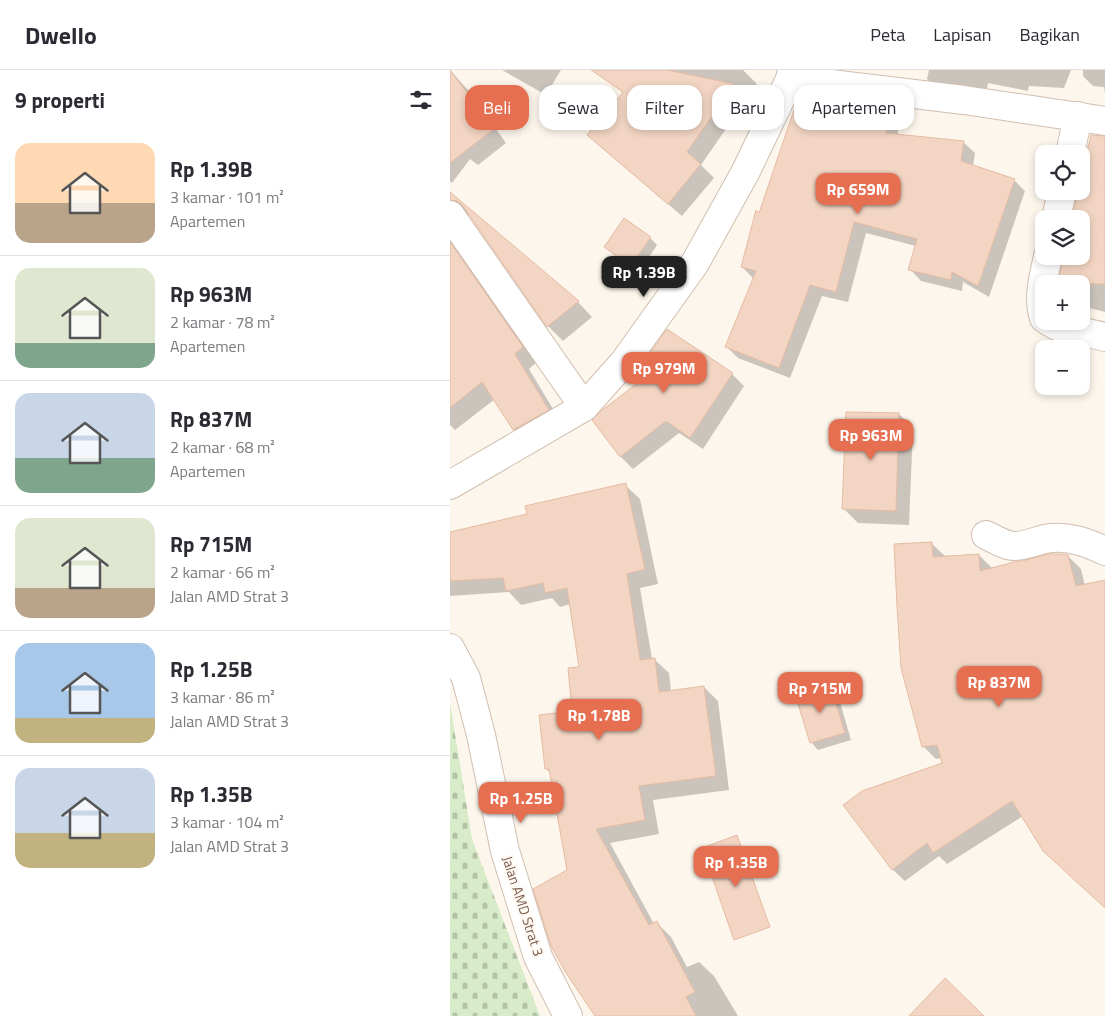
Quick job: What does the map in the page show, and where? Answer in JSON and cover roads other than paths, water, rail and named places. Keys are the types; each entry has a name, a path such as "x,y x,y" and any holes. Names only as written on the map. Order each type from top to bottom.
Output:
{"street":[{"path":"452,480 584,407 625,361 696,263 746,171 791,74 1105,121"},
{"path":"1072,145 1078,116"},
{"path":"450,215 584,407"},
{"path":"1074,330 1105,337"},
{"path":"986,535 1005,544 1016,546 1047,538 1066,538 1086,542 1105,551"},
{"name":"Jalan AMD Strat 3","path":"450,648 466,678 506,851 538,957 568,1016"}]}
